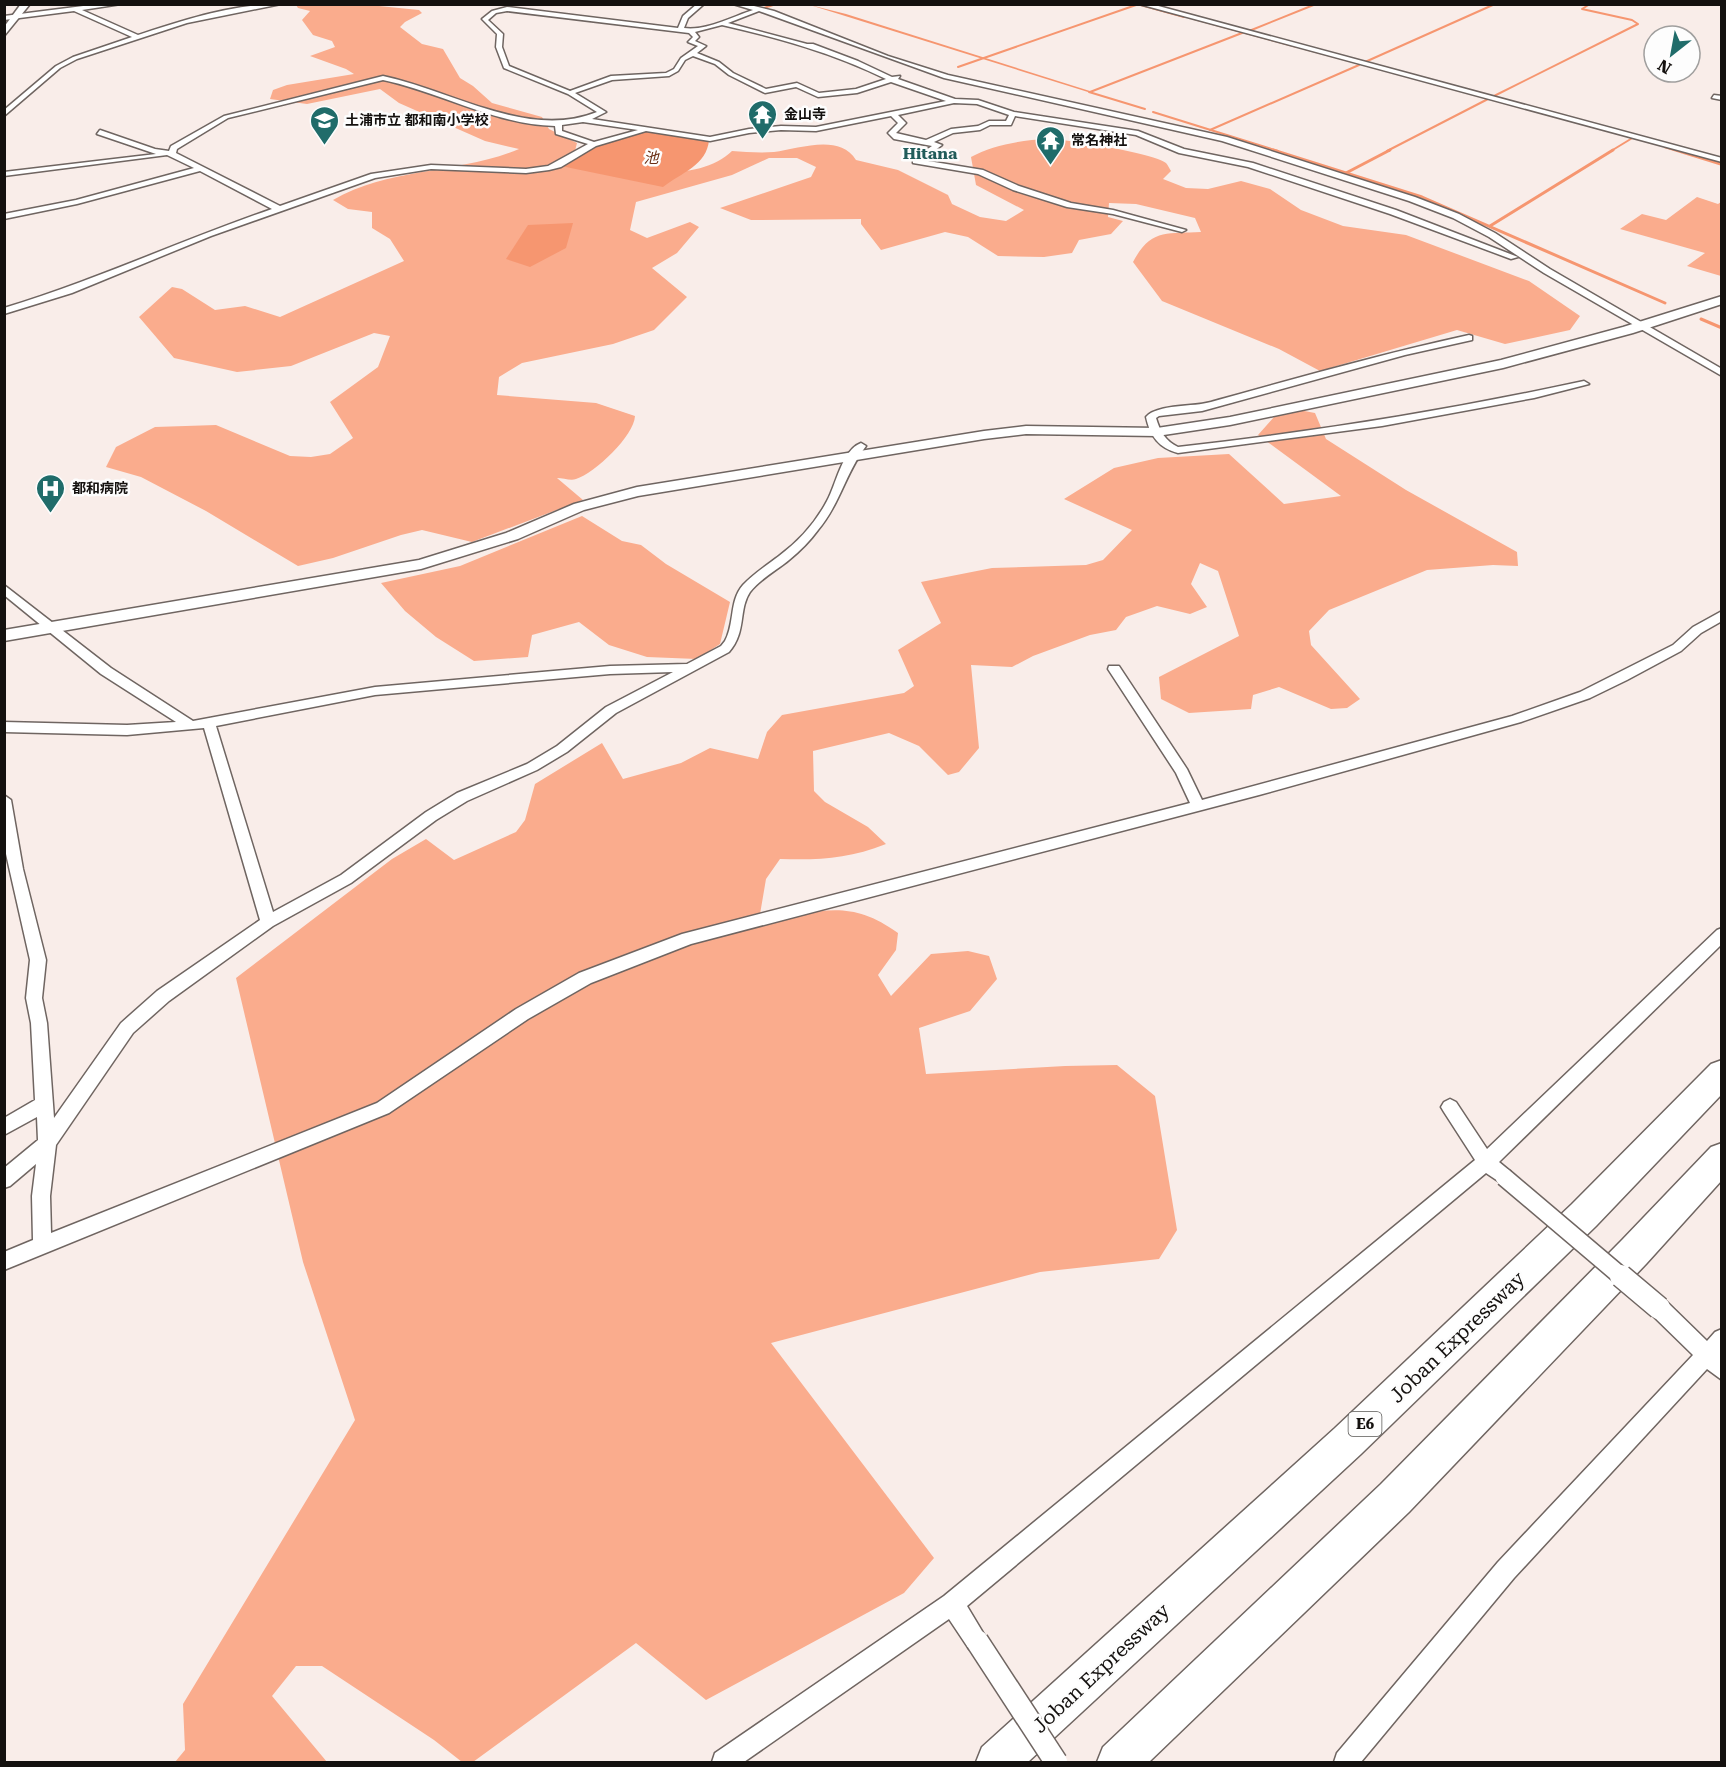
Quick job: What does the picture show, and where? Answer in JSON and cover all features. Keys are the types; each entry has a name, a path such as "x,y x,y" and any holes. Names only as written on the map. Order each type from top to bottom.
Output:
{"highway":[{"name":"Joban Expressway","path":"997,1762 1356,1433 1584,1215 1722,1073"},
{"path":"1118,1762 1395,1498 1634,1252 1722,1157"}],"street":[{"path":"4,13 19,4"},
{"path":"4,33 26,4"},
{"path":"4,18 117,4"},
{"path":"4,114 58,67 75,58 184,22 231,11 278,4"},
{"path":"680,30 685,17 701,4"},
{"path":"736,4 760,9 918,69 981,86 1224,139 1412,199 1456,216 1492,235 1547,271 1722,373"},
{"path":"1142,4 1722,160"},
{"path":"184,22 211,8"},
{"path":"172,154 174,148 226,117 383,78 405,83 474,107 522,119 558,123 578,120 602,112 570,93 506,68 499,47 500,34 484,20 495,8 691,31 760,9"},
{"path":"71,9 101,19 139,38"},
{"path":"722,23 807,46 811,45 893,80 957,101"},
{"path":"570,93 611,78 667,75 676,70 683,59 703,46 691,42 696,37 691,31"},
{"path":"692,53 717,63 730,74 765,91 797,85 818,95 857,91 893,80 918,69"},
{"path":"957,101 981,86"},
{"path":"578,120 710,139 749,131 781,128 816,129 957,101 978,102 1013,114 1138,133 1182,151 1250,165 1393,212 1547,271"},
{"path":"926,143 951,131 980,128 988,123 1008,123 1013,114"},
{"path":"894,115 902,123 892,133 897,137 938,146 916,161 980,172 1016,188 1070,205 1113,212 1182,230"},
{"path":"558,123 559,132 582,138 592,144"},
{"path":"5,311 100,279 208,234 374,176 431,167 526,171 549,168 592,144 645,130"},
{"path":"100,132 172,154 279,209"},
{"path":"1250,165 1270,153"},
{"path":"4,174 129,161 172,154"},
{"path":"4,217 77,202 203,168"},
{"path":"4,636 421,564 512,536 579,507 609,499 856,451 1026,430 1156,432 1230,421 1503,364 1641,327 1722,300"},
{"path":"1469,338 1403,352 1202,408 1156,413 1151,417 1163,444 1178,450 1296,437 1584,384"},
{"path":"4,1180 47,1143 127,1028 163,996 268,922 345,879 431,816 462,797 532,767 562,749 611,710 689,666 725,649 733,641 738,608 744,592 797,548 817,524 835,497 856,451"},
{"path":"4,589 10,601 53,626 106,671 191,726"},
{"path":"4,1261 384,1108 522,1014 585,978 688,938 1198,805 1516,719 1585,695 1677,648 1697,630 1722,615"},
{"path":"4,727 127,730 191,726 375,692 610,670 689,666"},
{"path":"1114,669 1182,772 1198,805"},
{"path":"209,724 268,922"},
{"path":"4,800 16,869 38,960 34,998 39,1023 47,1143 41,1196 42,1245"},
{"path":"724,1762 952,1604 1486,1162 1722,934"},
{"path":"4,1127 45,1103"},
{"path":"1450,1107 1486,1162 1659,1308 1714,1363"},
{"path":"1346,1762 1506,1570 1714,1363 1722,1339"},
{"path":"952,1604 1056,1762"}],"shaded area":[{"path":"359,4 419,10 422,13 400,27 422,44 443,49 460,78 492,103 542,117 549,129 577,143 575,151 557,161 623,170 672,172 715,163 732,151 774,152 806,146 829,145 849,152 856,160 898,170 948,195 952,204 980,217 1006,221 1024,210 976,185 971,157 998,146 1028,141 1047,139 1090,144 1158,159 1166,163 1171,171 1163,179 1186,188 1208,189 1241,181 1270,189 1301,210 1343,226 1406,235 1529,281 1580,316 1570,330 1505,344 1457,330 1320,371 1279,349 1162,301 1133,262 1146,243 1153,238 1169,233 1201,232 1195,218 1136,204 1109,203 1108,217 1123,221 1111,234 1079,240 1072,253 1044,257 998,256 968,237 945,232 881,250 861,224 861,219 751,220 720,208 811,177 816,167 797,158 769,158 732,175 636,202 630,230 647,238 690,222 699,227 677,253 652,268 687,297 654,330 613,344 522,363 499,377 497,395 596,403 635,416 628,433 603,462 574,480 557,478 583,500 472,542 422,530 333,558 298,566 206,511 141,477 106,467 116,447 155,427 216,425 290,456 311,457 330,454 353,438 330,402 378,367 390,336 374,333 291,366 237,372 174,358 139,317 172,287 182,289 215,310 245,306 280,317 404,261 390,239 372,228 372,212 348,209 333,200 355,189 378,182 473,163 519,149 485,141 399,103 380,89 307,104 270,99 273,90 287,85 354,74 310,56 335,47 332,41 313,35 302,20 310,11 298,8 296,5"},
{"path":"1697,197 1718,204 1721,202 1721,276 1687,266 1705,253 1620,229 1642,214 1666,220"},
{"path":"1283,407 1315,413 1326,439 1406,490 1517,552 1518,566 1493,565 1427,570 1329,610 1309,631 1311,645 1360,699 1347,708 1331,709 1279,687 1253,695 1251,709 1189,713 1161,699 1159,677 1239,636 1218,571 1200,563 1191,584 1207,607 1190,614 1157,606 1126,617 1116,630 1090,635 1033,656 1012,667 971,665 979,748 959,772 948,775 919,746 889,733 813,751 814,791 825,802 868,827 886,844 834,858 780,859 766,879 758,926 830,910 862,914 898,933 896,950 878,975 891,996 931,954 968,951 989,956 997,979 970,1011 919,1028 926,1074 1117,1065 1155,1096 1177,1230 1159,1259 1040,1272 771,1343 934,1558 904,1593 706,1700 636,1643 473,1762 462,1762 434,1740 322,1666 296,1666 272,1696 327,1762 175,1762 185,1750 183,1704 355,1420 303,1262 236,978 392,859 426,839 454,860 516,832 525,820 535,784 602,743 623,779 681,763 710,748 758,759 767,732 782,715 904,693 914,686 898,650 941,623 921,582 992,568 1086,565 1103,560 1132,530 1064,499 1114,468 1158,458 1229,454 1284,504 1341,496 1258,435"},
{"path":"582,516 622,541 641,545 666,564 730,602 720,644 697,659 647,657 609,645 579,622 532,635 528,657 474,661 436,637 405,611 381,583 460,566"}],"water":[{"path":"810,5 846,14 1093,92 1088,92"},
{"name":"池","path":"644,131 709,140 704,156 692,168 663,187 561,166 594,145"},
{"path":"573,223 566,248 530,267 506,259 528,225"}],"waterway":[{"path":"764,8 776,4"},
{"path":"1137,4 1184,17"},
{"path":"1249,31 1316,4"},
{"path":"1365,62 1495,4"},
{"path":"1494,96 1638,24 1632,20 1582,9 1590,4"},
{"path":"958,67 1136,5"},
{"path":"1194,19 1297,47"},
{"path":"1090,92 1242,33"},
{"path":"1305,49 1380,69"},
{"path":"1210,130 1359,65"},
{"path":"1089,92 1145,109"},
{"path":"1387,151 1488,99"},
{"path":"1153,112 1210,130"},
{"path":"1210,130 1278,151"},
{"path":"1611,151 1634,137"},
{"path":"1667,146 1722,163"},
{"path":"1273,150 1422,197 1665,303"},
{"path":"1346,173 1390,150"},
{"path":"1490,226 1613,150"},
{"path":"1701,319 1722,328"}],"place":[{"name":"金山寺","path":"763,140"},
{"name":"土浦市立 都和南小学校","path":"324,146"},
{"name":"常名神社","path":"1050,166"},
{"name":"都和病院","path":"51,514"}],"district":[{"name":"Hitana","path":"930,153"}]}
